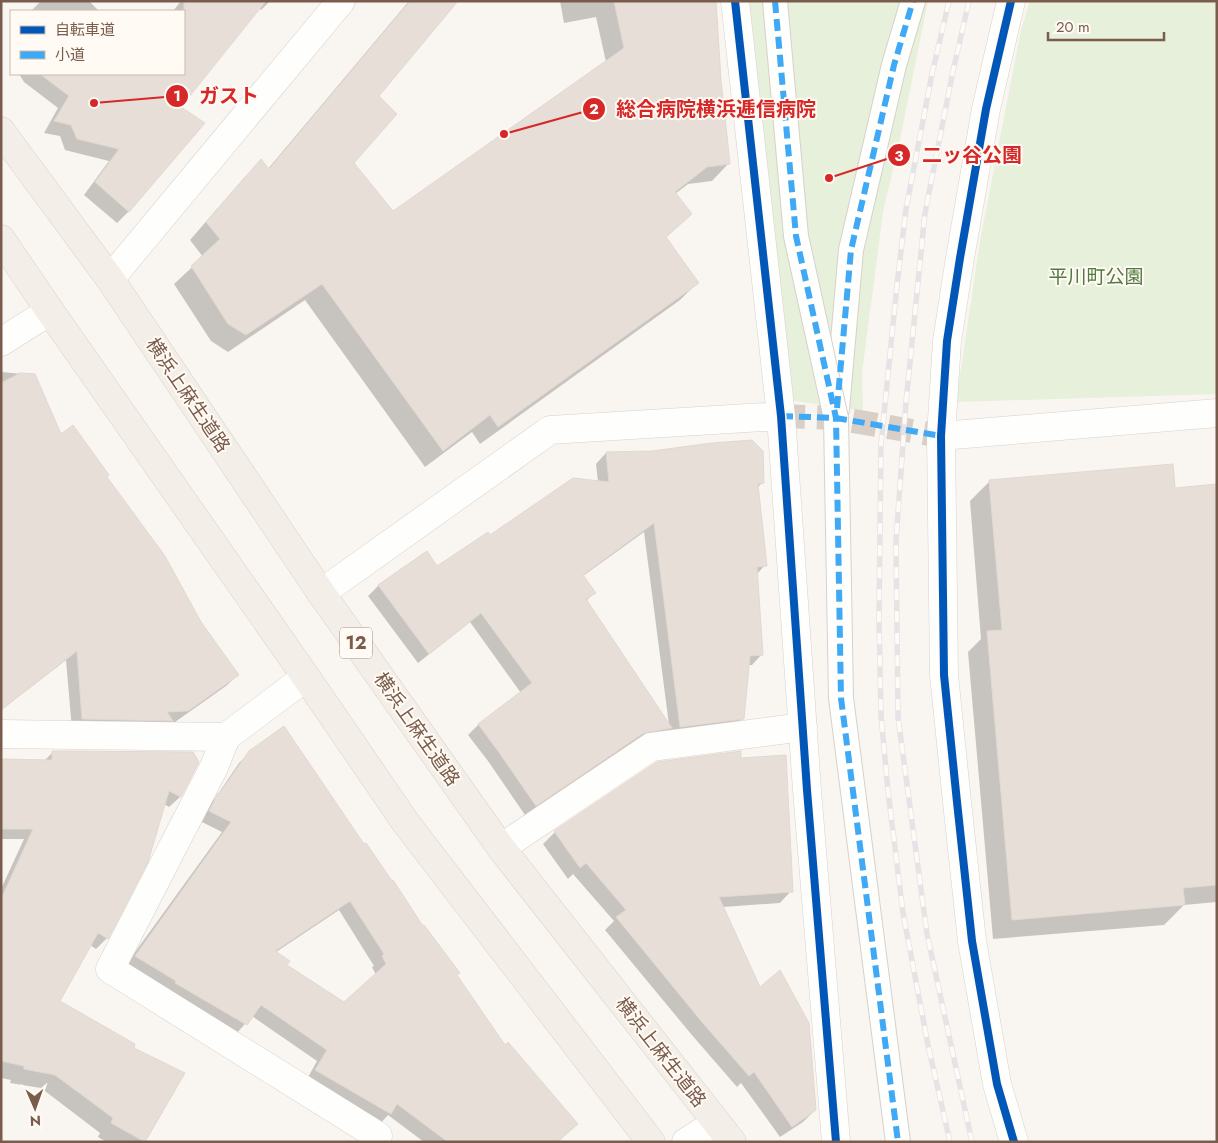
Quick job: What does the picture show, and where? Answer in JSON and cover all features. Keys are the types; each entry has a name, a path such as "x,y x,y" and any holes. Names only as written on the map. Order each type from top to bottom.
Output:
{"main road":[{"name":"横浜上麻生道路","path":"1,131 110,279 321,593 501,848 724,1132"},
{"path":"1,239 406,823 651,1142"}],"street":[{"path":"110,279 341,1"},
{"path":"736,1 781,416 807,790 836,1142"},
{"path":"775,1 796,236 836,418"},
{"path":"898,1142 842,698 836,418 851,250 894,64 913,1"},
{"path":"1012,1 986,109 960,258 947,341 941,436 944,675 957,802 972,941 997,1084 1014,1142"},
{"path":"1,342 50,311"},
{"path":"941,436 1217,412"},
{"path":"321,593 550,430 781,416"},
{"path":"306,677 226,737 214,767 110,969 378,1136"},
{"path":"501,848 651,747 803,728"},
{"path":"1,734 226,737"},
{"path":"686,1142 724,1132"}],"green space":[{"path":"749,1 928,1 883,212 862,373 863,411 789,400"},
{"name":"平川町公園","path":"1030,1 1217,1 1217,394 956,402 980,241 1021,30"}],"building":[{"path":"184,1 266,1 181,107 205,123 129,212 95,182 119,149 77,139 71,125 54,121 69,96 41,75 185,75"},
{"path":"410,1 458,1 379,96 397,114 354,163 393,211 624,48 614,1 716,1 721,80 730,164 707,167 675,192 692,214 666,237 699,283 498,427 490,415 443,451 322,284 246,335 228,324 191,266 220,239 206,222 261,159 269,169"},
{"path":"20,373 35,374 61,434 73,425 109,475 107,477 165,556 201,622 239,675 188,711 167,712 173,721 82,719 77,651 1,710 1,383"},
{"path":"752,440 763,451 764,483 758,484 767,566 757,567 763,655 750,656 744,719 680,727 654,523 583,575 596,593 586,599 672,728 642,734 536,806 478,724 532,683 481,613 429,654 378,585 427,551 437,566 488,532 490,535 573,478 609,482 606,452 652,451"},
{"path":"1173,464 1175,488 1217,484 1217,885 1183,888 1185,905 1012,920 987,631 1002,630 989,480"},
{"path":"284,726 364,844 366,843 423,926 460,973 457,975 505,1045 508,1042 578,1124 557,1142 448,1142 397,1104 391,1114 315,1070 327,1050 261,1005 247,1025 175,983 176,981 135,956 231,822 209,811 218,793 249,751","holes":["350,901 384,954 382,956 386,964 344,1002 287,965 290,961 275,951"]},
{"path":"52,751 193,752 199,762 181,797 169,791 148,862 108,939 98,933 60,1001 135,1044 134,1048 185,1073 145,1142 111,1123 113,1118 55,1075 24,1069 24,1066 1,1061 1,899 33,829 1,829 1,759 52,760"},
{"path":"741,751 741,758 786,755 793,892 719,897 760,987 780,970 809,1023 816,1110 792,1127 754,1072 749,1076 616,917 626,910 586,863 580,868 554,831 657,762"}],"tunnel":[{"path":"781,416 836,418 941,436"}],"railway":[{"path":"949,1 932,74 906,209 897,285 881,444 879,619 881,716 903,913 928,1045 950,1142"},
{"path":"969,1 925,213 906,402 896,541 898,717 927,934 972,1142"}],"marked path":[{"path":"775,1 796,236 836,418 841,698 898,1142"},
{"path":"837,408 851,250 894,65 913,1"},
{"path":"781,416 836,418 941,436"}],"cycle path":[{"path":"735,1 781,416 807,790 836,1142"},
{"path":"1011,1 986,109 960,258 947,341 941,436 944,675 957,802 972,941 997,1084 1014,1142"}],"place":[{"name":"ガスト","path":"94,103"},
{"name":"総合病院横浜逓信病院","path":"504,134"},
{"name":"二ッ谷公園","path":"829,178"}]}
